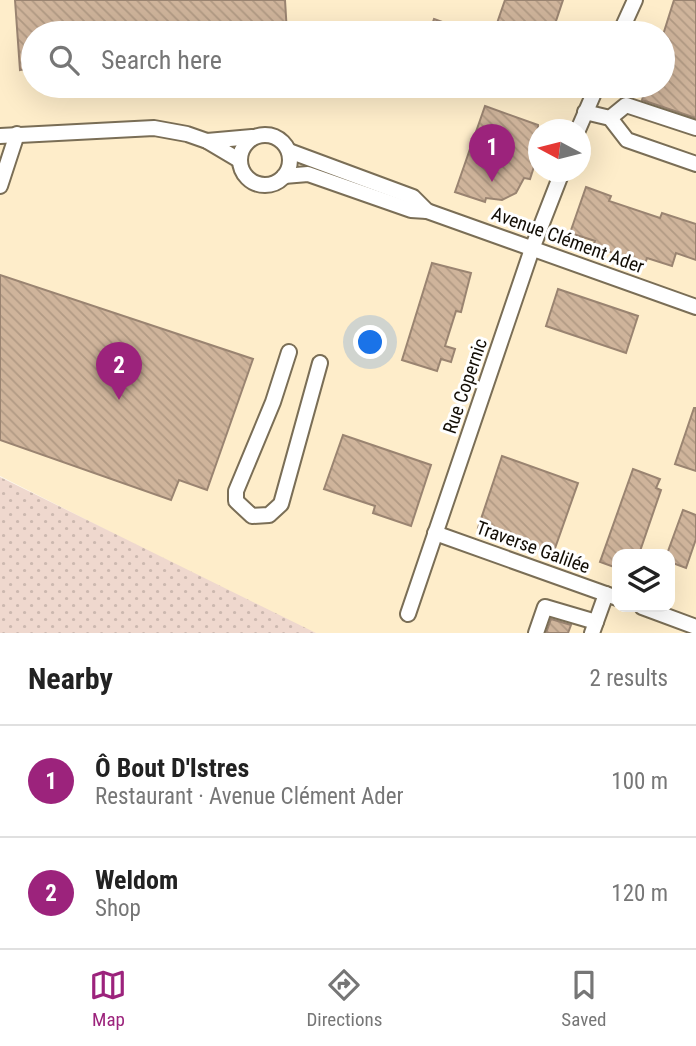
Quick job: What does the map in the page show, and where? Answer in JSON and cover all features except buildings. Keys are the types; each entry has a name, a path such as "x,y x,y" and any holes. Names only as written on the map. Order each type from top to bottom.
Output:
{"street":[{"path":"625,21 635,0"},
{"path":"582,119 591,98"},
{"path":"610,118 626,105 696,128"},
{"path":"585,112 610,118 627,141 696,164"},
{"path":"0,136 154,128 207,141 239,160"},
{"path":"0,186 17,134"},
{"path":"207,141 260,135 275,136 289,151 289,168 284,176 274,183 255,183 244,174 239,160 243,147 252,137"},
{"name":"Avenue Clément Ader","path":"289,151 413,197 427,211"},
{"name":"Avenue Clément Ader","path":"284,176 307,174 411,210 427,211 696,307"},
{"name":"Rue Copernic","path":"408,614 532,249 558,182"},
{"path":"289,352 273,402 236,491 236,501 252,516 269,515 281,504 320,363"},
{"name":"Traverse Galilée","path":"435,533 612,596"},
{"path":"536,633 545,607 594,628 612,596"},
{"path":"656,612 696,627"}],"shaded area":[{"path":"0,0 696,0 696,633 310,633 0,476"},
{"path":"0,477 316,633 0,633"}],"place":[{"name":"Ô Bout D'Istres","path":"492,182"},
{"name":"Weldom","path":"119,400"}]}
